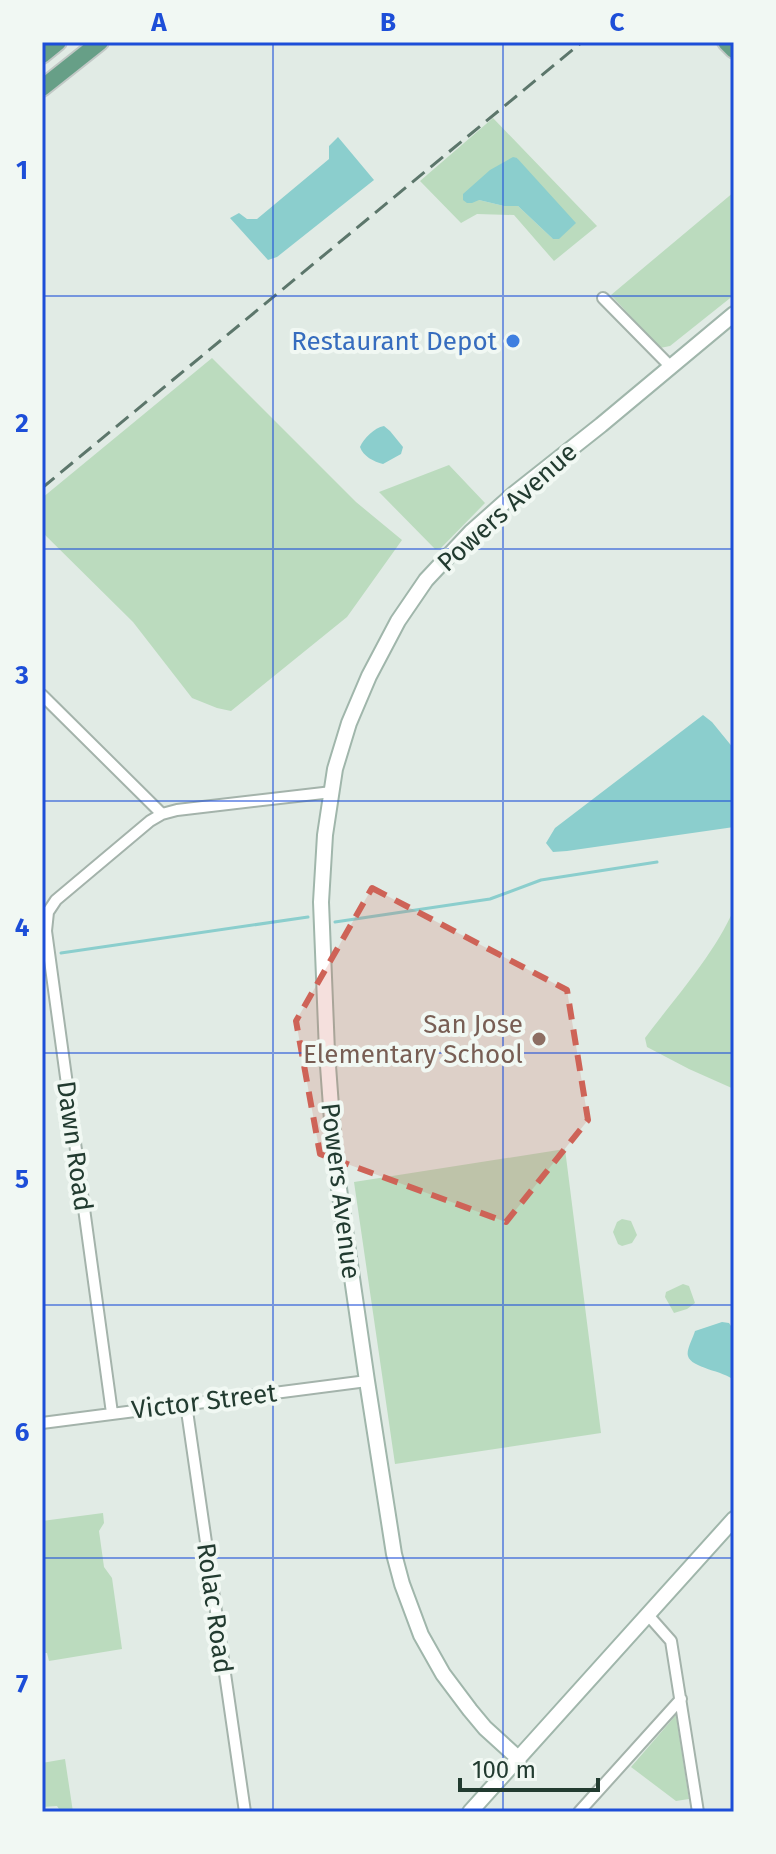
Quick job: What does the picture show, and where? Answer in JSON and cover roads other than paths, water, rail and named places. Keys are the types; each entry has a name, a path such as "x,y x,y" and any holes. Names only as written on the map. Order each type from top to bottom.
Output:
{"main road":[{"path":"42,55 58,42"},
{"path":"43,85 100,42"},
{"path":"726,42 734,50"}],"street":[{"path":"603,298 670,366"},
{"name":"Powers Avenue","path":"519,1759 490,1733 443,1674 421,1635 394,1554 335,1161 321,890 325,835 335,769 369,676 398,621 426,580 471,532 515,493 734,314"},
{"path":"42,695 162,814"},
{"name":"Dawn Road","path":"112,1413 45,925 48,912 56,900 162,814 332,792"},
{"name":"Victor Street","path":"42,1423 367,1381"},
{"name":"Rolac Road","path":"186,1404 245,1812"},
{"path":"470,1812 734,1519"},
{"path":"648,1615 671,1641 698,1812"},
{"path":"579,1812 681,1699"}],"water":[{"path":"338,137 374,180 277,257 268,260 230,218 239,213 247,219 257,219 329,159 329,146"},
{"path":"513,157 576,223 559,239 553,239 518,206 479,200 467,203 463,200 463,194 490,170"},
{"path":"384,426 403,447 401,454 383,464 369,458 360,447 370,434"},
{"path":"703,715 734,749 734,827 553,852 546,843 555,828"},
{"path":"722,1322 729,1323 733,1329 734,1380 695,1364 688,1356 695,1331"}],"waterway":[{"path":"335,922 490,899 541,880 657,862"},
{"path":"61,953 308,917"}],"railway":[{"path":"42,488 582,42"}],"place":[{"name":"Restaurant Depot","path":"513,341"},
{"name":"San Jose Elementary School","path":"539,1039"}]}
